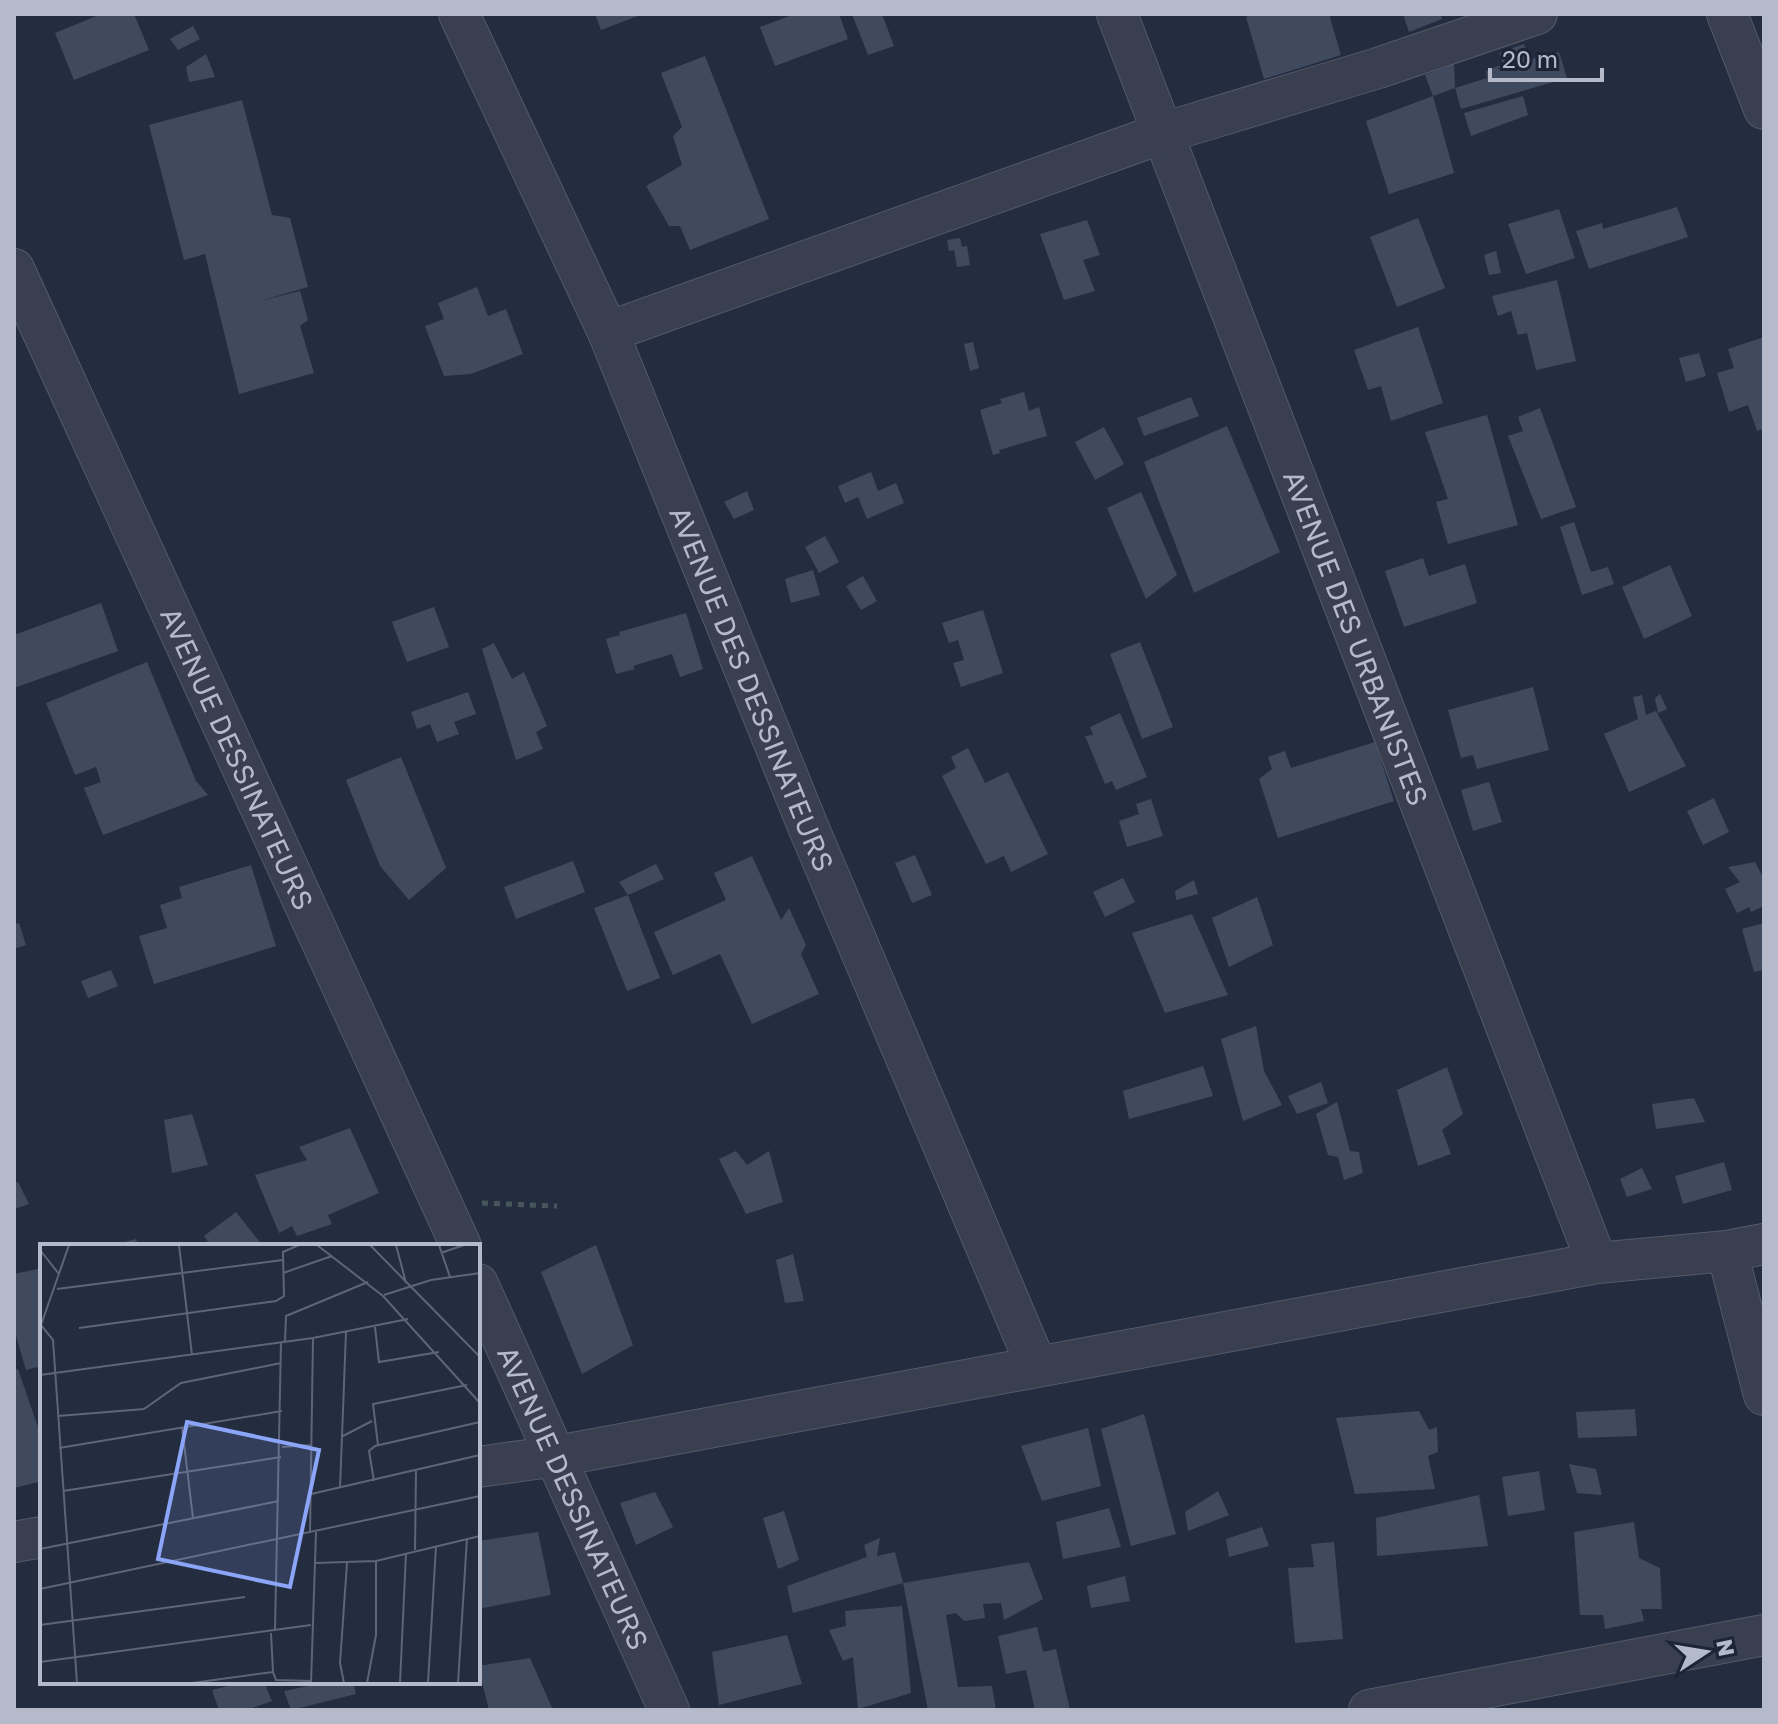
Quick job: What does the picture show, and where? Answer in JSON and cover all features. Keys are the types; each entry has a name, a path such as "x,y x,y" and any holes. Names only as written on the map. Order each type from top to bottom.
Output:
{"street":[{"name":"AVENUE DES DESSINATEURS","path":"459,14 608,332 807,824 1037,1367"},
{"name":"AVENUE DES URBANISTES","path":"1117,14 1597,1263"},
{"path":"608,332 1163,133 1378,68 1537,14"},
{"path":"1727,14 1764,109"},
{"name":"AVENUE DESSINATEURS","path":"14,269 460,1244"},
{"path":"480,1467 557,1456 1597,1263 1745,1247 1764,1395"},
{"name":"AVENUE DESSINATEURS","path":"480,1288 669,1710"},
{"path":"14,1542 40,1537"},
{"path":"1369,1710 1764,1635"}],"path":[{"path":"441,1202 557,1206"}],"building":[{"path":"101,14 134,14 149,50 74,80 55,33"},
{"path":"595,14 643,14 601,30"},
{"path":"795,14 839,14 848,39 775,66 760,27"},
{"path":"852,14 882,14 894,46 868,55"},
{"path":"1257,14 1329,14 1341,55 1264,79 1246,17"},
{"path":"1403,14 1440,14 1442,19 1409,32"},
{"path":"193,26 200,39 178,50 170,39"},
{"path":"1524,44 1528,60 1559,52 1567,78 1461,109 1455,88 1487,78 1486,71 1503,64 1499,53"},
{"path":"206,54 215,77 189,82 186,67"},
{"path":"705,56 769,219 690,250 680,226 669,226 646,186 682,165 673,136 682,127 661,73"},
{"path":"1454,64 1455,88 1433,96 1425,75"},
{"path":"1433,96 1454,173 1389,194 1366,121"},
{"path":"1523,96 1528,115 1471,136 1464,113"},
{"path":"242,100 272,215 290,218 308,287 260,301 300,291 308,320 300,326 314,373 239,394 205,254 184,260 149,125"},
{"path":"1677,207 1688,237 1589,269 1576,231 1602,223 1603,229"},
{"path":"1559,209 1575,258 1526,274 1508,224"},
{"path":"1418,218 1445,288 1397,307 1370,237"},
{"path":"1087,220 1100,255 1083,260 1095,291 1064,300 1040,234"},
{"path":"960,238 962,247 967,246 970,265 957,267 954,250 949,251 947,240"},
{"path":"1496,251 1501,273 1489,275 1484,255"},
{"path":"1557,280 1576,361 1536,370 1527,333 1518,335 1511,311 1498,316 1492,296"},
{"path":"477,287 488,316 506,309 523,354 471,374 444,376 425,326 444,319 438,303"},
{"path":"1418,327 1443,403 1391,421 1381,386 1368,390 1354,350"},
{"path":"1764,337 1764,429 1757,431 1748,405 1729,412 1717,373 1734,368 1728,349"},
{"path":"973,342 979,368 970,371 964,344"},
{"path":"1699,353 1706,376 1686,382 1679,358"},
{"path":"1024,392 1029,411 1039,407 1047,436 999,450 1000,453 993,455 980,410 1002,403 1000,399"},
{"path":"1191,397 1199,416 1144,436 1137,418"},
{"path":"1540,408 1576,507 1541,519 1508,436 1523,431 1518,417"},
{"path":"1487,415 1518,525 1448,544 1436,502 1448,499 1425,432"},
{"path":"1227,426 1280,552 1194,593 1144,462"},
{"path":"1104,427 1124,464 1095,480 1075,442"},
{"path":"871,472 878,491 896,483 904,503 867,519 858,497 845,503 838,486"},
{"path":"747,491 754,510 734,519 724,502"},
{"path":"1141,492 1177,575 1146,599 1107,508"},
{"path":"1574,522 1591,572 1608,567 1614,584 1582,595 1560,527"},
{"path":"825,536 839,562 819,573 805,547"},
{"path":"1423,558 1429,576 1465,564 1477,603 1404,627 1385,571"},
{"path":"1670,565 1692,616 1644,639 1622,587"},
{"path":"813,570 820,595 791,603 785,579"},
{"path":"863,576 877,601 861,610 846,586"},
{"path":"101,603 118,651 14,688 14,635"},
{"path":"434,607 449,647 407,662 392,622"},
{"path":"983,610 1003,673 961,687 953,663 964,660 958,640 949,643 942,623"},
{"path":"686,613 703,669 680,677 672,654 616,674 606,639 620,635 619,632"},
{"path":"1140,642 1173,727 1142,739 1110,654"},
{"path":"494,643 512,679 524,672 547,726 536,732 543,749 516,760 482,649"},
{"path":"147,662 196,781 208,795 103,835 84,788 101,782 96,767 75,775 46,703"},
{"path":"1533,687 1549,750 1477,769 1473,755 1461,758 1448,710"},
{"path":"468,692 476,714 454,722 459,734 437,742 430,724 417,729 411,712"},
{"path":"1660,694 1667,709 1658,713 1655,698"},
{"path":"1642,695 1646,715 1656,711 1686,766 1629,792 1604,734 1638,719 1633,697"},
{"path":"1120,713 1147,777 1116,790 1112,781 1105,784 1085,736 1093,735 1090,727"},
{"path":"1375,742 1394,801 1278,838 1259,779 1272,769 1268,757 1285,751 1291,768"},
{"path":"968,748 985,783 1008,772 1048,854 1011,872 1004,856 986,864 942,776 956,768 951,757"},
{"path":"401,757 446,868 409,900 380,866 346,780"},
{"path":"1489,782 1502,822 1473,831 1461,790"},
{"path":"1714,798 1729,832 1703,845 1687,811"},
{"path":"1151,799 1163,836 1127,847 1119,821 1139,814 1136,804"},
{"path":"915,855 932,895 912,903 895,863"},
{"path":"752,856 781,920 789,908 806,945 801,954 819,994 752,1024 720,954 673,975 654,932 726,900 714,873"},
{"path":"573,861 585,892 516,919 504,887"},
{"path":"1755,862 1764,879 1764,906 1751,912 1749,907 1737,913 1725,889 1740,882 1728,867"},
{"path":"656,864 664,879 628,895 619,882"},
{"path":"251,865 276,946 154,984 139,936 167,928 160,905 182,898 179,887"},
{"path":"1123,878 1135,902 1105,917 1093,892"},
{"path":"1194,880 1198,894 1176,900 1175,891"},
{"path":"628,895 660,978 627,991 594,908"},
{"path":"1257,897 1273,945 1229,967 1212,918"},
{"path":"1192,914 1228,995 1165,1013 1132,933"},
{"path":"19,923 26,945 14,949 14,924"},
{"path":"1764,923 1764,970 1754,972 1742,929"},
{"path":"111,970 118,986 88,998 81,981"},
{"path":"1256,1026 1264,1071 1282,1105 1243,1121 1221,1039"},
{"path":"1203,1066 1213,1096 1129,1119 1123,1091"},
{"path":"1447,1067 1463,1114 1442,1130 1451,1154 1418,1166 1397,1090"},
{"path":"1321,1082 1328,1103 1297,1114 1288,1096"},
{"path":"1694,1098 1705,1122 1656,1129 1652,1104"},
{"path":"1337,1102 1350,1151 1359,1152 1363,1173 1344,1180 1338,1157 1328,1155 1316,1114"},
{"path":"192,1114 208,1165 172,1173 164,1120"},
{"path":"350,1128 379,1193 328,1215 332,1224 297,1236 292,1226 279,1233 255,1175 307,1160 299,1147"},
{"path":"736,1151 747,1165 769,1151 783,1202 746,1214 719,1159"},
{"path":"1724,1162 1732,1190 1683,1204 1675,1176"},
{"path":"1642,1168 1652,1189 1627,1197 1620,1179"},
{"path":"18,1182 29,1204 14,1209 14,1183"},
{"path":"236,1212 261,1244 210,1244 204,1236"},
{"path":"136,1239 137,1244 116,1244"},
{"path":"596,1245 633,1345 582,1374 541,1272"},
{"path":"793,1254 804,1301 785,1303 776,1260"},
{"path":"40,1268 40,1366 26,1370 14,1329 14,1274"},
{"path":"18,1369 40,1433 40,1482 14,1488 14,1370"},
{"path":"1635,1409 1637,1436 1578,1438 1576,1412"},
{"path":"1419,1411 1429,1430 1437,1427 1438,1452 1428,1456 1435,1489 1355,1494 1336,1418"},
{"path":"1144,1414 1176,1534 1131,1546 1101,1429"},
{"path":"1088,1428 1101,1486 1042,1501 1021,1446"},
{"path":"1569,1464 1596,1469 1602,1495 1577,1493"},
{"path":"1539,1471 1545,1510 1508,1516 1502,1477"},
{"path":"1218,1491 1229,1515 1188,1531 1185,1512"},
{"path":"655,1492 673,1527 636,1545 620,1503"},
{"path":"1479,1495 1488,1546 1377,1556 1376,1518"},
{"path":"1109,1508 1121,1547 1063,1559 1056,1522"},
{"path":"784,1511 799,1560 778,1569 763,1518"},
{"path":"1634,1522 1639,1558 1660,1568 1662,1609 1641,1609 1644,1621 1605,1629 1603,1615 1580,1615 1574,1532"},
{"path":"1262,1527 1269,1546 1229,1557 1226,1539"},
{"path":"538,1532 551,1595 480,1609 480,1541"},
{"path":"880,1538 877,1556 895,1552 903,1583 793,1613 787,1586 867,1557 864,1545"},
{"path":"1334,1542 1343,1639 1295,1643 1288,1568 1314,1567 1311,1544"},
{"path":"1029,1562 1043,1599 1004,1620 1001,1603 983,1604 985,1618 964,1621 956,1613 946,1615 958,1687 992,1686 996,1710 928,1710 903,1583"},
{"path":"1125,1576 1130,1601 1091,1608 1087,1586"},
{"path":"902,1606 911,1693 858,1709 853,1657 843,1661 829,1630 846,1626 845,1611"},
{"path":"1037,1627 1043,1652 1056,1649 1070,1710 1035,1710 1026,1670 1006,1674 998,1636"},
{"path":"787,1635 802,1684 719,1705 712,1652"},
{"path":"530,1658 553,1710 489,1710 480,1666"},
{"path":"236,1684 265,1684 272,1701 247,1710 219,1710 212,1690"},
{"path":"318,1684 354,1684 356,1694 291,1710 284,1691"}]}
